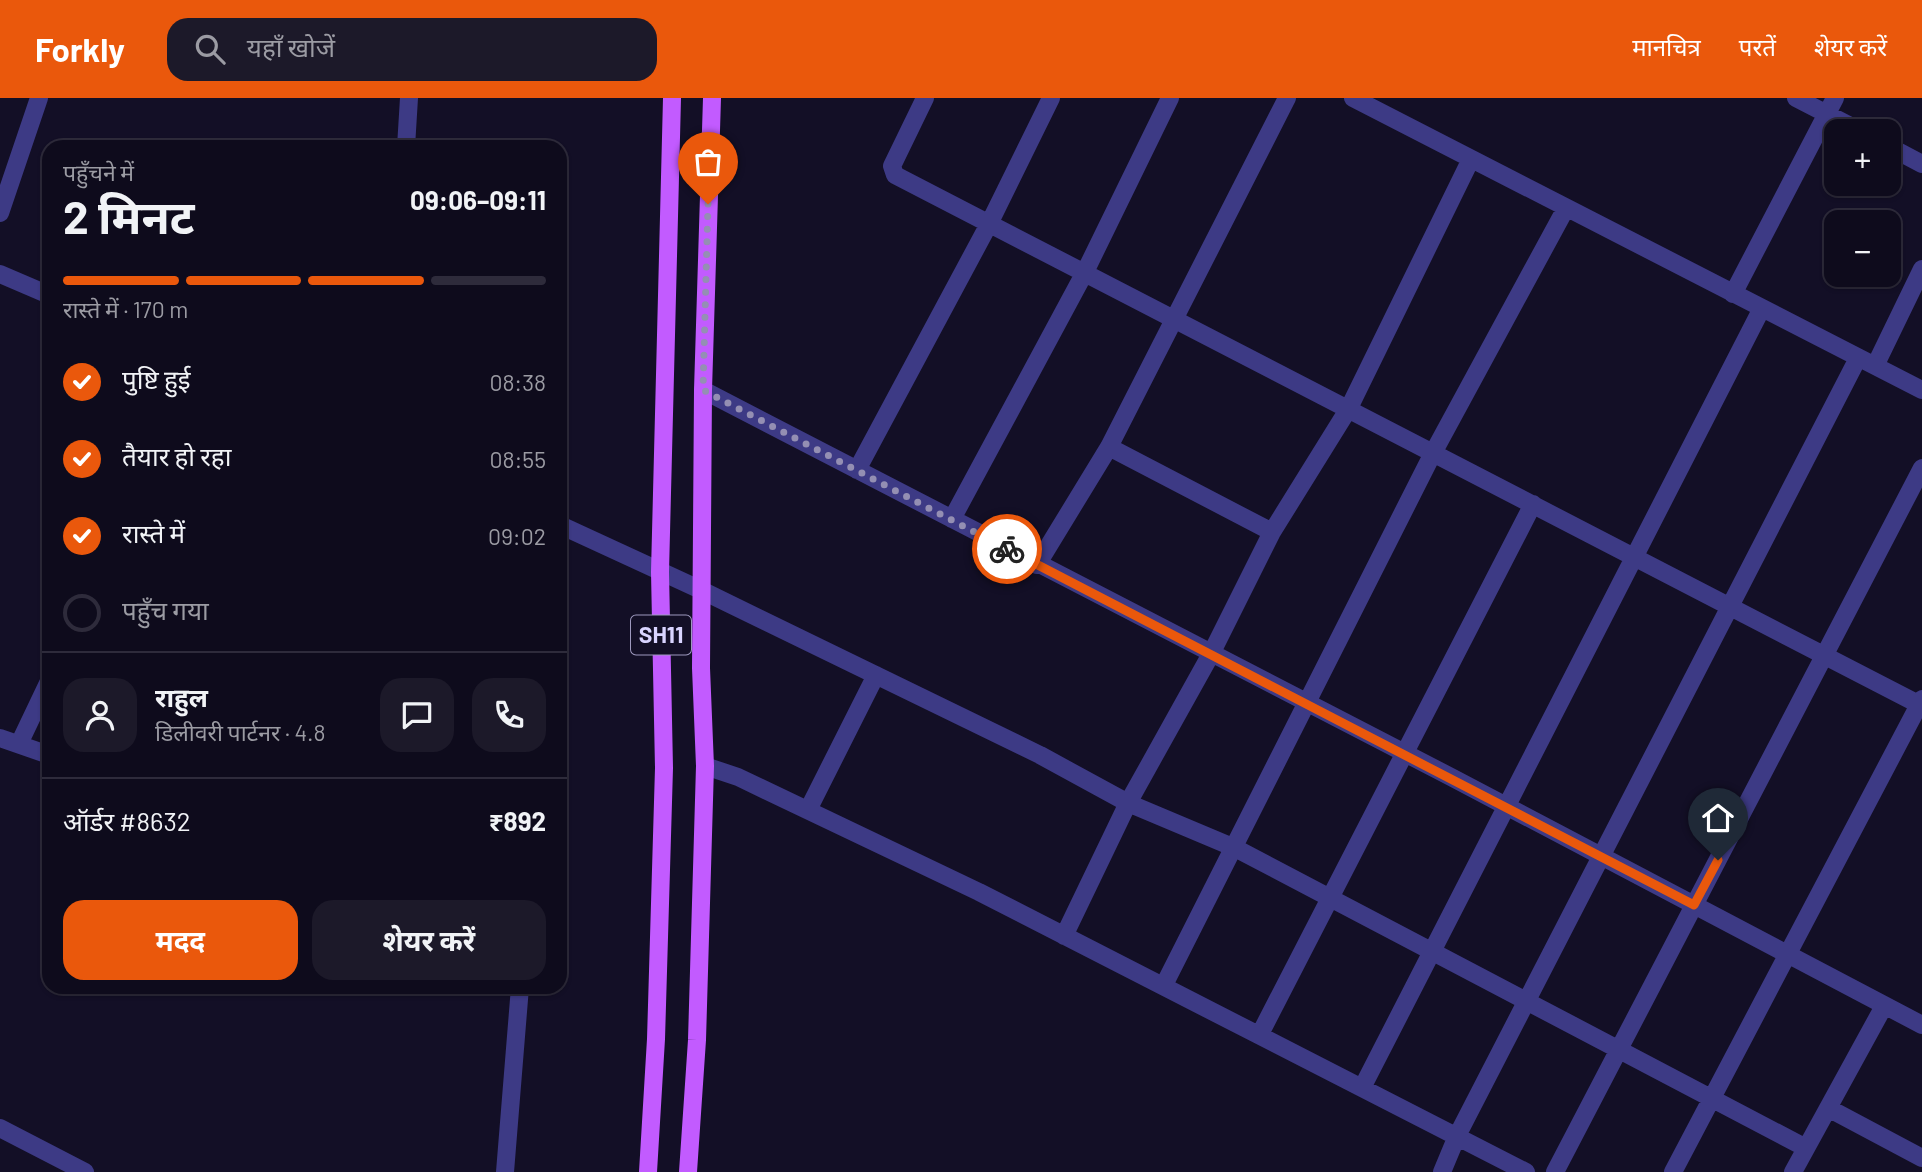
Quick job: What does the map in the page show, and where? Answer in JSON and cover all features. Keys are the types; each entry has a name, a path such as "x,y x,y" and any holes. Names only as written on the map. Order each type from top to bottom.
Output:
{"main road":[{"name":"SH11","path":"648,1172 656,1039 664,768 660,572 672,98"},
{"name":"SH11","path":"688,1172 697,1040 705,766 701,590 703,390 712,98"}],"street":[{"path":"0,213 39,98"},
{"path":"406,140 409,98"},
{"path":"925,98 892,166 892,173 1349,408 1432,455 1921,703 1674,1172"},
{"path":"857,470 990,222 1051,98"},
{"path":"952,519 1085,272 1170,98"},
{"path":"1037,565 1109,447 1287,98"},
{"path":"1353,98 1922,390"},
{"path":"1796,98 1831,106 1846,119"},
{"path":"1733,294 1831,106"},
{"path":"1901,152 1922,163"},
{"path":"1064,936 1128,803 1211,654 1272,532 1349,408 1471,159"},
{"path":"1164,985 1432,455 1566,208"},
{"path":"1442,1172 1457,1136 1730,606 1922,269"},
{"path":"0,274 42,292"},
{"path":"1363,1086 1762,308"},
{"path":"703,390 1507,806 1922,1025"},
{"path":"1109,447 1272,532"},
{"path":"1555,1172 1922,468"},
{"path":"1259,1034 1533,504"},
{"path":"567,528 701,590 1040,755 1128,803 1235,848 1806,1148"},
{"path":"808,810 876,675"},
{"path":"19,744 42,696"},
{"path":"0,738 42,752"},
{"path":"705,766 738,777 979,892 1363,1086 1526,1172"},
{"path":"505,1172 519,994"},
{"path":"1793,1172 1884,1006"},
{"path":"1828,1108 1922,1158"},
{"path":"0,1128 85,1172"}],"way so far":[{"path":"708,204 703,390 1007,549"}],"route":[{"path":"1007,549 1124,607 1694,905 1718,860"}]}
